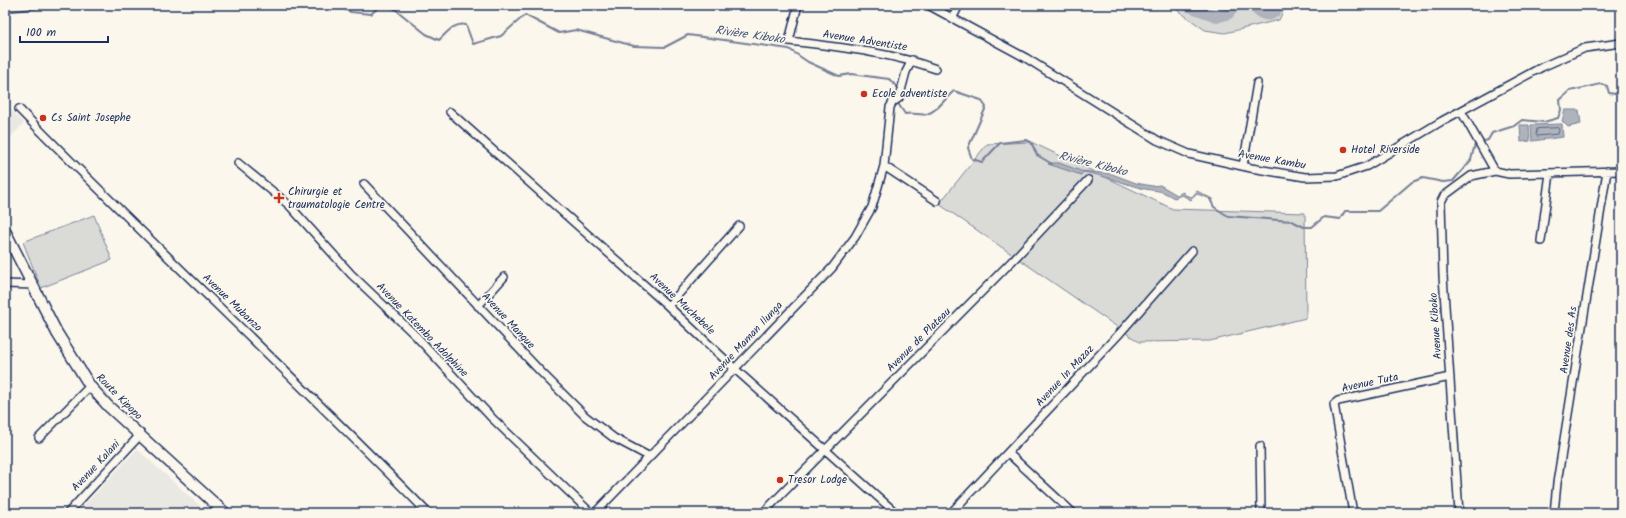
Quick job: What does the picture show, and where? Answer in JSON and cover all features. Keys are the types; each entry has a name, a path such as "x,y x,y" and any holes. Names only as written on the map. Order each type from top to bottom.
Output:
{"main road":[{"name":"Route Kipopo","path":"5,232 57,333 90,386 108,406 141,434 225,513"}],"street":[{"name":"Avenue Adventiste","path":"798,5 789,41 859,50 912,60 936,69"},
{"name":"Avenue Kambu","path":"928,5 1026,58 1167,145 1189,154 1242,166 1305,177 1337,176 1367,166 1461,110 1536,70 1585,48 1621,43"},
{"path":"952,18 959,5"},
{"name":"Avenue Maman Ilunga","path":"596,513 838,260 868,215 884,166 890,107 897,101 906,72 912,60"},
{"path":"1242,166 1257,83"},
{"name":"Avenue Mubanzo","path":"19,110 107,200 231,317 428,513"},
{"path":"1461,110 1495,171 1509,174 1621,171"},
{"name":"Avenue Muchebele","path":"450,112 668,306 735,369 896,513"},
{"name":"Avenue Katembo Adolphine","path":"238,163 288,205 351,274 417,337 492,418 591,513"},
{"path":"884,166 937,201"},
{"name":"Avenue Kiboko","path":"1459,513 1441,202 1444,196 1471,176 1495,171"},
{"name":"Avenue des As","path":"1554,513 1558,475 1607,171"},
{"path":"1541,241 1550,173"},
{"name":"Avenue de Plateau","path":"763,513 1015,258 1088,180"},
{"name":"Avenue Mangue","path":"364,184 540,371 596,426 629,448 650,457"},
{"path":"668,306 739,226"},
{"name":"Avenue In Mazaz","path":"951,513 1120,334 1192,251"},
{"path":"478,306 504,277"},
{"path":"5,284 33,285"},
{"name":"Avenue Tuta","path":"1353,513 1334,404 1338,401 1450,377"},
{"path":"39,438 90,386"},
{"name":"Avenue Kalani","path":"68,513 141,434"},
{"path":"1260,446 1261,513"},
{"path":"1008,453 1073,513"},
{"path":"1620,513 1621,509"}],"shaded area":[{"path":"1170,5 1286,5 1279,20 1225,33 1205,30"},
{"path":"5,104 24,123 5,143"},
{"path":"1031,142 1173,209 1305,213 1306,318 1210,341 1139,342 939,204 987,144"},
{"path":"94,215 112,260 41,288 23,242"},
{"path":"137,449 208,513 77,513"}],"water":[{"path":"1565,110 1579,110 1581,124 1568,127 1562,121"},
{"path":"1562,124 1563,137 1532,141 1531,125"},
{"path":"1520,125 1529,125 1530,141 1521,142"},
{"path":"1059,163 1081,171 1112,174 1136,183 1152,186 1160,185 1177,195 1183,192 1185,195 1192,197 1197,191 1214,200 1197,194 1191,200 1182,195 1174,198 1160,191 1141,188 1098,175 1083,172 1081,175 1048,164"}],"waterway":[{"name":"Rivière Kiboko","path":"5,12 63,5"},
{"name":"Rivière Kiboko","path":"333,5 351,12 371,14 381,5"},
{"name":"Rivière Kiboko","path":"390,5 426,34 439,40 451,29 462,24 466,25 473,44 501,36 525,15 559,33 576,30 634,46 665,47 688,35 789,49 808,62 839,76 851,74 889,79 898,88 897,93"},
{"path":"1185,5 1218,17 1228,14 1236,5"},
{"path":"1252,5 1255,9 1266,15 1273,13 1279,5"},
{"name":"Rivière Kiboko","path":"1481,142 1488,140 1492,133 1514,126 1522,120 1544,122 1558,118 1561,110 1560,100 1570,91 1601,84 1607,86 1609,93 1621,95"},
{"name":"Rivière Kiboko","path":"897,102 905,114 911,113 922,115 935,110 954,91 981,100 986,107 968,148 972,159 982,162 1000,143 1026,140 1031,142 1037,155 1052,164"},
{"name":"Rivière Kiboko","path":"1210,199 1214,207 1228,216 1292,221 1304,227 1312,227 1324,217 1340,219 1345,211 1378,211 1412,182 1423,178 1443,182 1453,181 1471,160 1475,144 1477,144"}],"place":[{"name":"Ecole adventiste","path":"864,94"},
{"name":"Cs Saint Josephe","path":"43,118"},
{"name":"Hotel Riverside","path":"1343,150"},
{"name":"Chirurgie et traumatologie Centre","path":"279,198"},
{"name":"Tresor Lodge","path":"780,480"}]}
